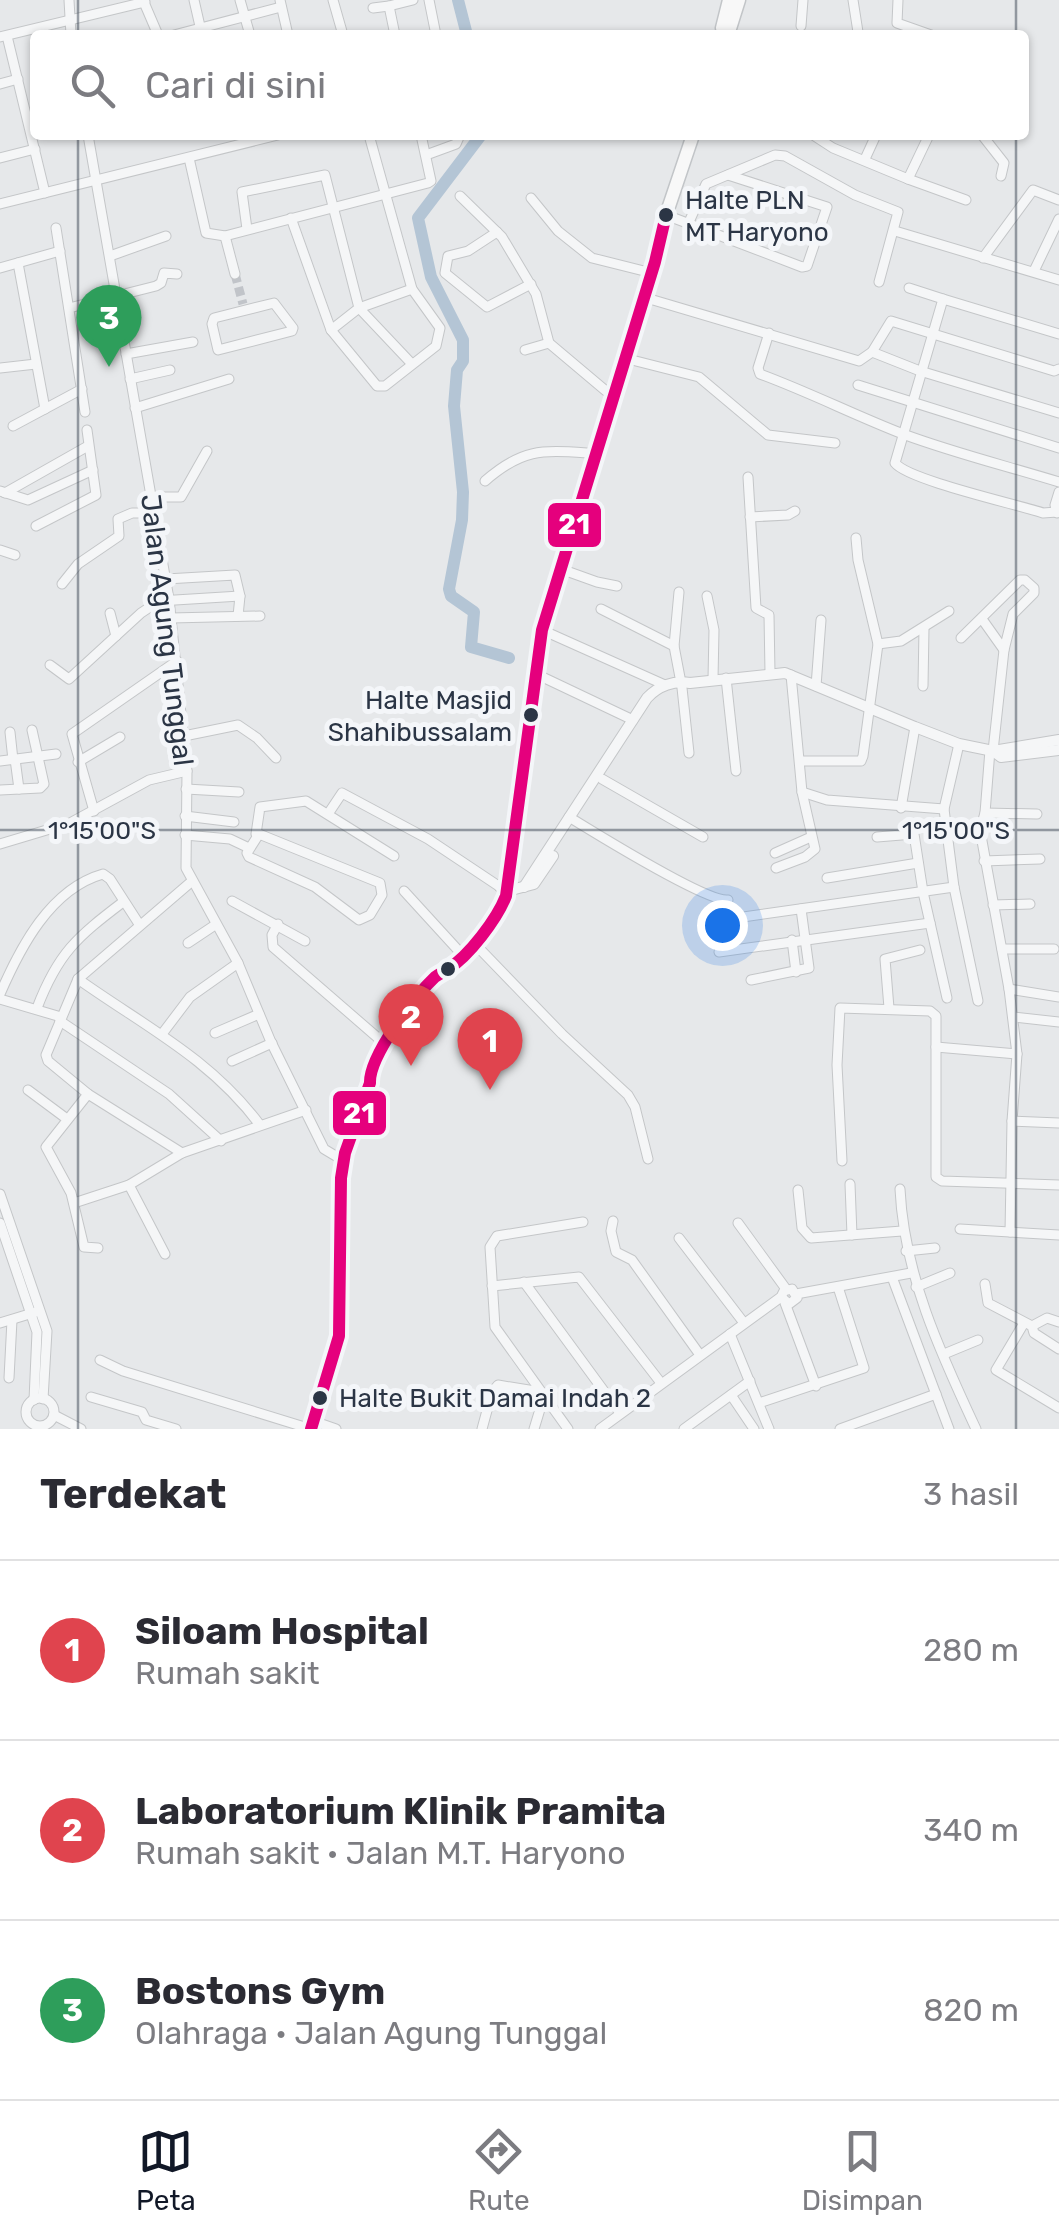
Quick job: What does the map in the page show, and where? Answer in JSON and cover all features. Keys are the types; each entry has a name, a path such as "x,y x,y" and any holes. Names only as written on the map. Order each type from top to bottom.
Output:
{"main road":[{"path":"721,30 729,0"},
{"path":"730,30 740,0"},
{"path":"312,1426 339,1336 333,1198 340,1158 384,1044 420,994 496,918 504,888 533,668 551,567 644,271 691,140"},
{"path":"533,668 558,568 666,215"},
{"path":"442,971 443,964 488,916 504,888"}],"street":[{"path":"69,0 70,30"},
{"path":"100,0 100,13"},
{"path":"194,0 201,30"},
{"path":"240,0 248,30"},
{"path":"334,0 341,30"},
{"path":"373,8 413,0"},
{"path":"801,26 803,0"},
{"path":"853,0 858,30"},
{"path":"898,0 899,25 915,30"},
{"path":"30,131 4,36 144,1 156,30"},
{"path":"429,1 435,30"},
{"path":"207,30 280,3 287,30"},
{"path":"390,6 395,30"},
{"path":"0,84 18,78"},
{"path":"32,140 45,192"},
{"name":"Jalan Agung Tunggal","path":"91,140 172,618 187,771 186,868 238,963 324,1148 340,1158"},
{"path":"230,140 232,147"},
{"path":"0,204 259,140"},
{"path":"291,218 331,330 376,386 385,386 436,346 440,328 412,289 369,140"},
{"path":"189,158 206,233 225,236 428,183 422,140"},
{"path":"426,155 458,140"},
{"path":"821,140 966,200"},
{"path":"865,159 874,140"},
{"path":"908,179 928,140"},
{"path":"986,140 1004,163 1001,176"},
{"path":"0,157 34,149"},
{"path":"689,222 702,188 775,156 785,156 855,195 900,214 879,282"},
{"path":"246,228 242,192 322,173 359,308 411,363"},
{"path":"666,215 807,266 827,207 728,175"},
{"path":"983,258 1033,190 1059,200"},
{"path":"460,196 497,232 531,284 549,343 606,391"},
{"path":"530,198 558,231 592,258 644,271"},
{"path":"1034,271 1059,219"},
{"path":"56,228 85,412"},
{"path":"497,232 468,250 448,256 445,273 486,307 531,284"},
{"path":"895,232 1059,280"},
{"path":"110,256 166,236"},
{"path":"225,236 236,274"},
{"path":"0,268 60,251"},
{"path":"18,263 45,409"},
{"path":"69,308 159,285 164,273 177,274"},
{"path":"909,288 1059,334"},
{"path":"331,330 359,308 412,289"},
{"path":"643,297 859,361 872,352 891,321 1056,370"},
{"path":"943,299 895,463 901,470 1043,512 1058,513 1055,505 1059,492"},
{"path":"276,304 293,329 219,351 213,319 244,307 276,304"},
{"path":"768,332 758,368 760,374 905,434 1059,482"},
{"path":"126,354 193,342"},
{"path":"525,350 549,343"},
{"path":"872,352 920,371 1059,413"},
{"path":"624,358 706,380 724,400 768,435 836,443"},
{"path":"0,368 36,364"},
{"path":"130,378 170,370"},
{"path":"135,408 229,380"},
{"path":"858,385 1059,448"},
{"path":"13,426 82,388"},
{"path":"36,526 96,496 87,430"},
{"path":"3,492 88,446"},
{"path":"151,498 181,497 207,452"},
{"path":"485,481 507,463 532,452 587,453"},
{"path":"3,492 28,500 93,470"},
{"path":"748,477 756,608 769,618 770,673"},
{"path":"750,516 788,515 796,511"},
{"path":"62,584 78,564 119,536 118,519 154,513"},
{"path":"800,760 843,763 862,759 878,644 856,538"},
{"path":"0,550 15,555"},
{"path":"558,568 618,586"},
{"path":"166,578 234,575 240,596 238,616"},
{"path":"961,638 1020,580 1034,588 1034,593 1012,614 980,830 1010,989 1017,1054 1010,1232"},
{"path":"679,592 674,648 684,684 689,753"},
{"path":"50,665 69,679 150,606 169,598 240,596"},
{"path":"706,596 714,630 713,679"},
{"path":"1000,601 1012,614"},
{"path":"601,609 674,648"},
{"path":"878,644 901,641 949,611"},
{"path":"110,613 116,636"},
{"path":"172,618 260,616"},
{"path":"816,686 820,620"},
{"path":"982,620 1004,650"},
{"path":"923,686 924,628"},
{"path":"542,630 665,685"},
{"path":"94,811 72,734 177,661"},
{"path":"533,668 636,722"},
{"path":"328,814 342,793 428,839 504,888 524,887 602,779 654,691 665,685 770,673 790,674 915,727 1000,756 1059,750"},
{"path":"776,868 814,852 802,792 790,674"},
{"path":"726,678 736,771"},
{"path":"572,819 636,722 663,693 684,684"},
{"path":"184,736 238,725 276,758"},
{"path":"901,808 915,727"},
{"path":"0,790 40,788 44,784 32,730"},
{"path":"10,732 19,789"},
{"path":"78,762 120,737"},
{"path":"992,751 1059,740"},
{"path":"959,744 944,809 954,887 978,1001"},
{"path":"0,761 56,754"},
{"path":"0,844 70,823 150,780 187,771"},
{"path":"602,779 703,837"},
{"path":"186,789 239,792"},
{"path":"802,792 827,800 944,809"},
{"path":"256,834 380,884 382,895 370,915 359,920 315,887 248,857 256,834 258,809 306,802 394,856"},
{"path":"985,814 1037,814"},
{"path":"185,816 234,822"},
{"path":"572,819 716,900 728,900"},
{"path":"877,837 913,834 946,998"},
{"path":"184,835 230,839 249,848"},
{"path":"774,853 811,836"},
{"path":"984,861 1040,859"},
{"path":"827,878 918,863"},
{"path":"139,924 110,878 103,874 62,896 19,952 0,997 61,1019 170,1094 222,1141"},
{"path":"182,1153 88,1094 47,1058 78,979 191,882"},
{"path":"708,922 954,887"},
{"path":"404,891 457,949"},
{"path":"232,901 305,941"},
{"path":"37,1008 58,960 75,940 122,902"},
{"path":"993,905 1030,904"},
{"path":"751,980 810,967 801,908"},
{"path":"719,952 930,923"},
{"path":"278,924 272,935 273,948 384,1044"},
{"path":"188,944 214,925"},
{"path":"792,940 796,972"},
{"path":"474,943 628,1095 635,1107 648,1160"},
{"path":"1002,949 1054,949"},
{"path":"889,1008 885,959 920,950"},
{"path":"162,1034 190,997 238,963"},
{"path":"78,979 162,1034 237,1094 260,1125"},
{"path":"1010,989 1059,997"},
{"path":"842,1161 838,1010 846,1006 933,1011 936,1177 1059,1184"},
{"path":"215,1032 260,1014"},
{"path":"1012,1017 1059,1022"},
{"path":"232,1061 272,1043"},
{"path":"936,1046 1017,1054"},
{"path":"28,1090 67,1119"},
{"path":"88,1094 46,1147 74,1202 84,1246 98,1248"},
{"path":"74,1202 129,1185 182,1153 306,1110"},
{"path":"1012,1121 1059,1122"},
{"path":"850,1184 852,1235"},
{"path":"129,1185 165,1254"},
{"path":"900,1189 902,1230 911,1273 976,1429"},
{"path":"798,1190 804,1234 811,1238 902,1230"},
{"path":"0,1194 35,1312"},
{"path":"568,1429 495,1327 490,1247 497,1236 583,1222"},
{"path":"613,1222 610,1232 616,1252 632,1260 700,1355"},
{"path":"0,1223 42,1332 38,1399 26,1412 32,1427 51,1420 81,1429"},
{"path":"738,1223 787,1296 816,1386"},
{"path":"960,1229 1059,1235"},
{"path":"679,1238 744,1324"},
{"path":"906,1252 935,1248"},
{"path":"600,1429 787,1296 911,1273"},
{"path":"916,1287 950,1273"},
{"path":"492,1286 575,1275 662,1383"},
{"path":"892,1277 949,1429"},
{"path":"524,1282 620,1413"},
{"path":"985,1284 988,1303 1028,1324 1059,1349"},
{"path":"759,1404 862,1370 865,1364 838,1287"},
{"path":"0,1324 35,1312"},
{"path":"1059,1322 1047,1318 1028,1324 996,1370 1059,1408"},
{"path":"9,1378 12,1320"},
{"path":"730,1334 769,1429"},
{"path":"944,1354 978,1340"},
{"path":"100,1360 312,1426 336,1429"},
{"path":"684,1429 750,1381"},
{"path":"482,1429 492,1392 498,1385 543,1394"},
{"path":"534,1429 543,1394"},
{"path":"840,1429 936,1394"},
{"path":"731,1395 754,1429"},
{"path":"91,1397 140,1412 146,1420 176,1429"},
{"path":"38,1399 52,1405 51,1420 58,1429"}],"waterway":[{"path":"458,0 466,30"},
{"path":"477,140 418,218 431,277 463,340 454,406 462,520 449,589 451,596 474,612 471,647 509,658"}],"tunnel":[{"path":"235,274 243,304"}],"transit line":[{"name":"21","path":"311,1429 339,1336 341,1178 345,1153 377,1058 395,1027 435,977 473,946 506,896 542,630 666,215"}],"place":[{"name":"Halte PLN MT Haryono","path":"666,215"},
{"name":"Bostons Gym","path":"109,367"},
{"name":"Halte Masjid Shahibussalam","path":"531,715"},
{"name":"Laboratorium Klinik Pramita","path":"411,1066"},
{"name":"Siloam Hospital","path":"490,1090"},
{"name":"Halte Bukit Damai Indah 2","path":"320,1398"}]}
